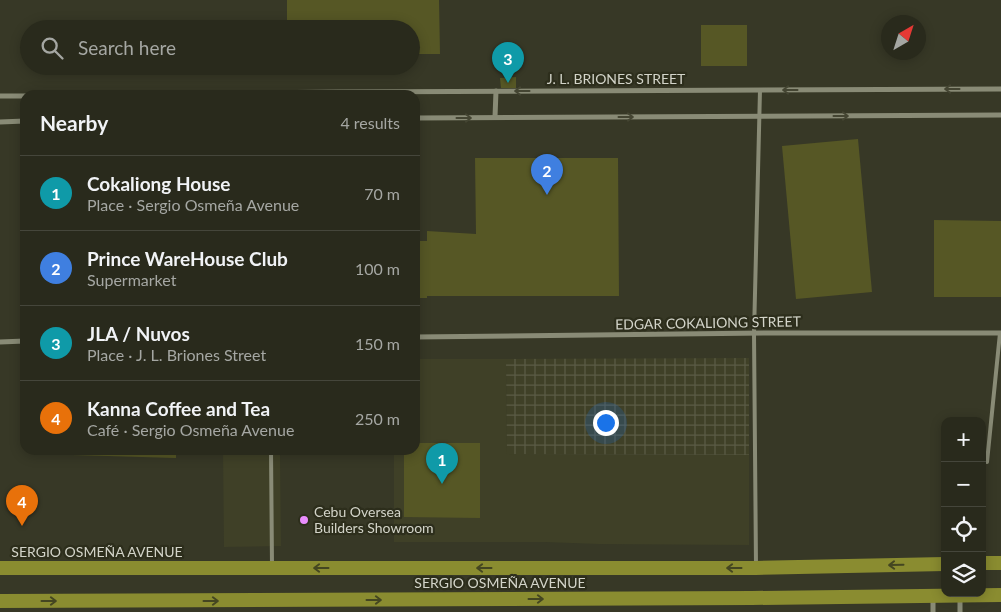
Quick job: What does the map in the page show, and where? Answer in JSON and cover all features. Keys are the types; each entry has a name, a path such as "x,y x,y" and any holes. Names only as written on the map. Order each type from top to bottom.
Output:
{"highway":[{"path":"986,563 1001,563"},
{"name":"SERGIO OSMEÑA AVENUE","path":"0,568 756,568 941,564"},
{"name":"SERGIO OSMEÑA AVENUE","path":"0,602 941,596"},
{"name":"SERGIO OSMEÑA AVENUE","path":"986,596 1001,596"}],"street":[{"name":"J. L. BRIONES STREET","path":"420,92 1001,89"},
{"path":"495,118 496,91"},
{"path":"0,96 20,96"},
{"path":"420,118 1001,115"},
{"path":"0,122 20,121"},
{"name":"EDGAR COKALIONG STREET","path":"420,337 1001,333"},
{"path":"0,342 20,341"},
{"path":"933,612 934,596"},
{"path":"960,597 960,612"}],"lane":[{"path":"756,568 754,334 760,90"},
{"path":"987,462 1001,333"},
{"path":"271,455 272,568"}],"shaded area":[{"path":"749,358 749,455 507,454 506,359"},
{"path":"420,359 506,359 507,454 749,455 749,545 394,542 394,455 420,455"},
{"path":"223,455 280,455 281,546 224,547"}],"building":[{"path":"287,0 439,0 440,54 420,54 420,20 287,20"},
{"path":"701,25 747,25 747,66 701,66"},
{"path":"516,77 516,88 501,88 500,78"},
{"path":"858,139 872,292 796,299 782,146"},
{"path":"475,158 618,158 619,296 427,296 427,298 420,298 420,241 427,241 427,231 476,234"},
{"path":"934,220 1001,221 1001,297 934,297"},
{"path":"420,443 480,443 480,518 404,517 404,455 420,455"},
{"path":"72,455 176,455 176,458"}],"place":[{"name":"JLA / Nuvos","path":"508,83"},
{"name":"Prince WareHouse Club","path":"547,195"},
{"name":"Cokaliong House","path":"442,484"},
{"name":"Cebu Oversea Builders Showroom","path":"304,520"},
{"name":"Kanna Coffee and Tea","path":"22,526"}]}
